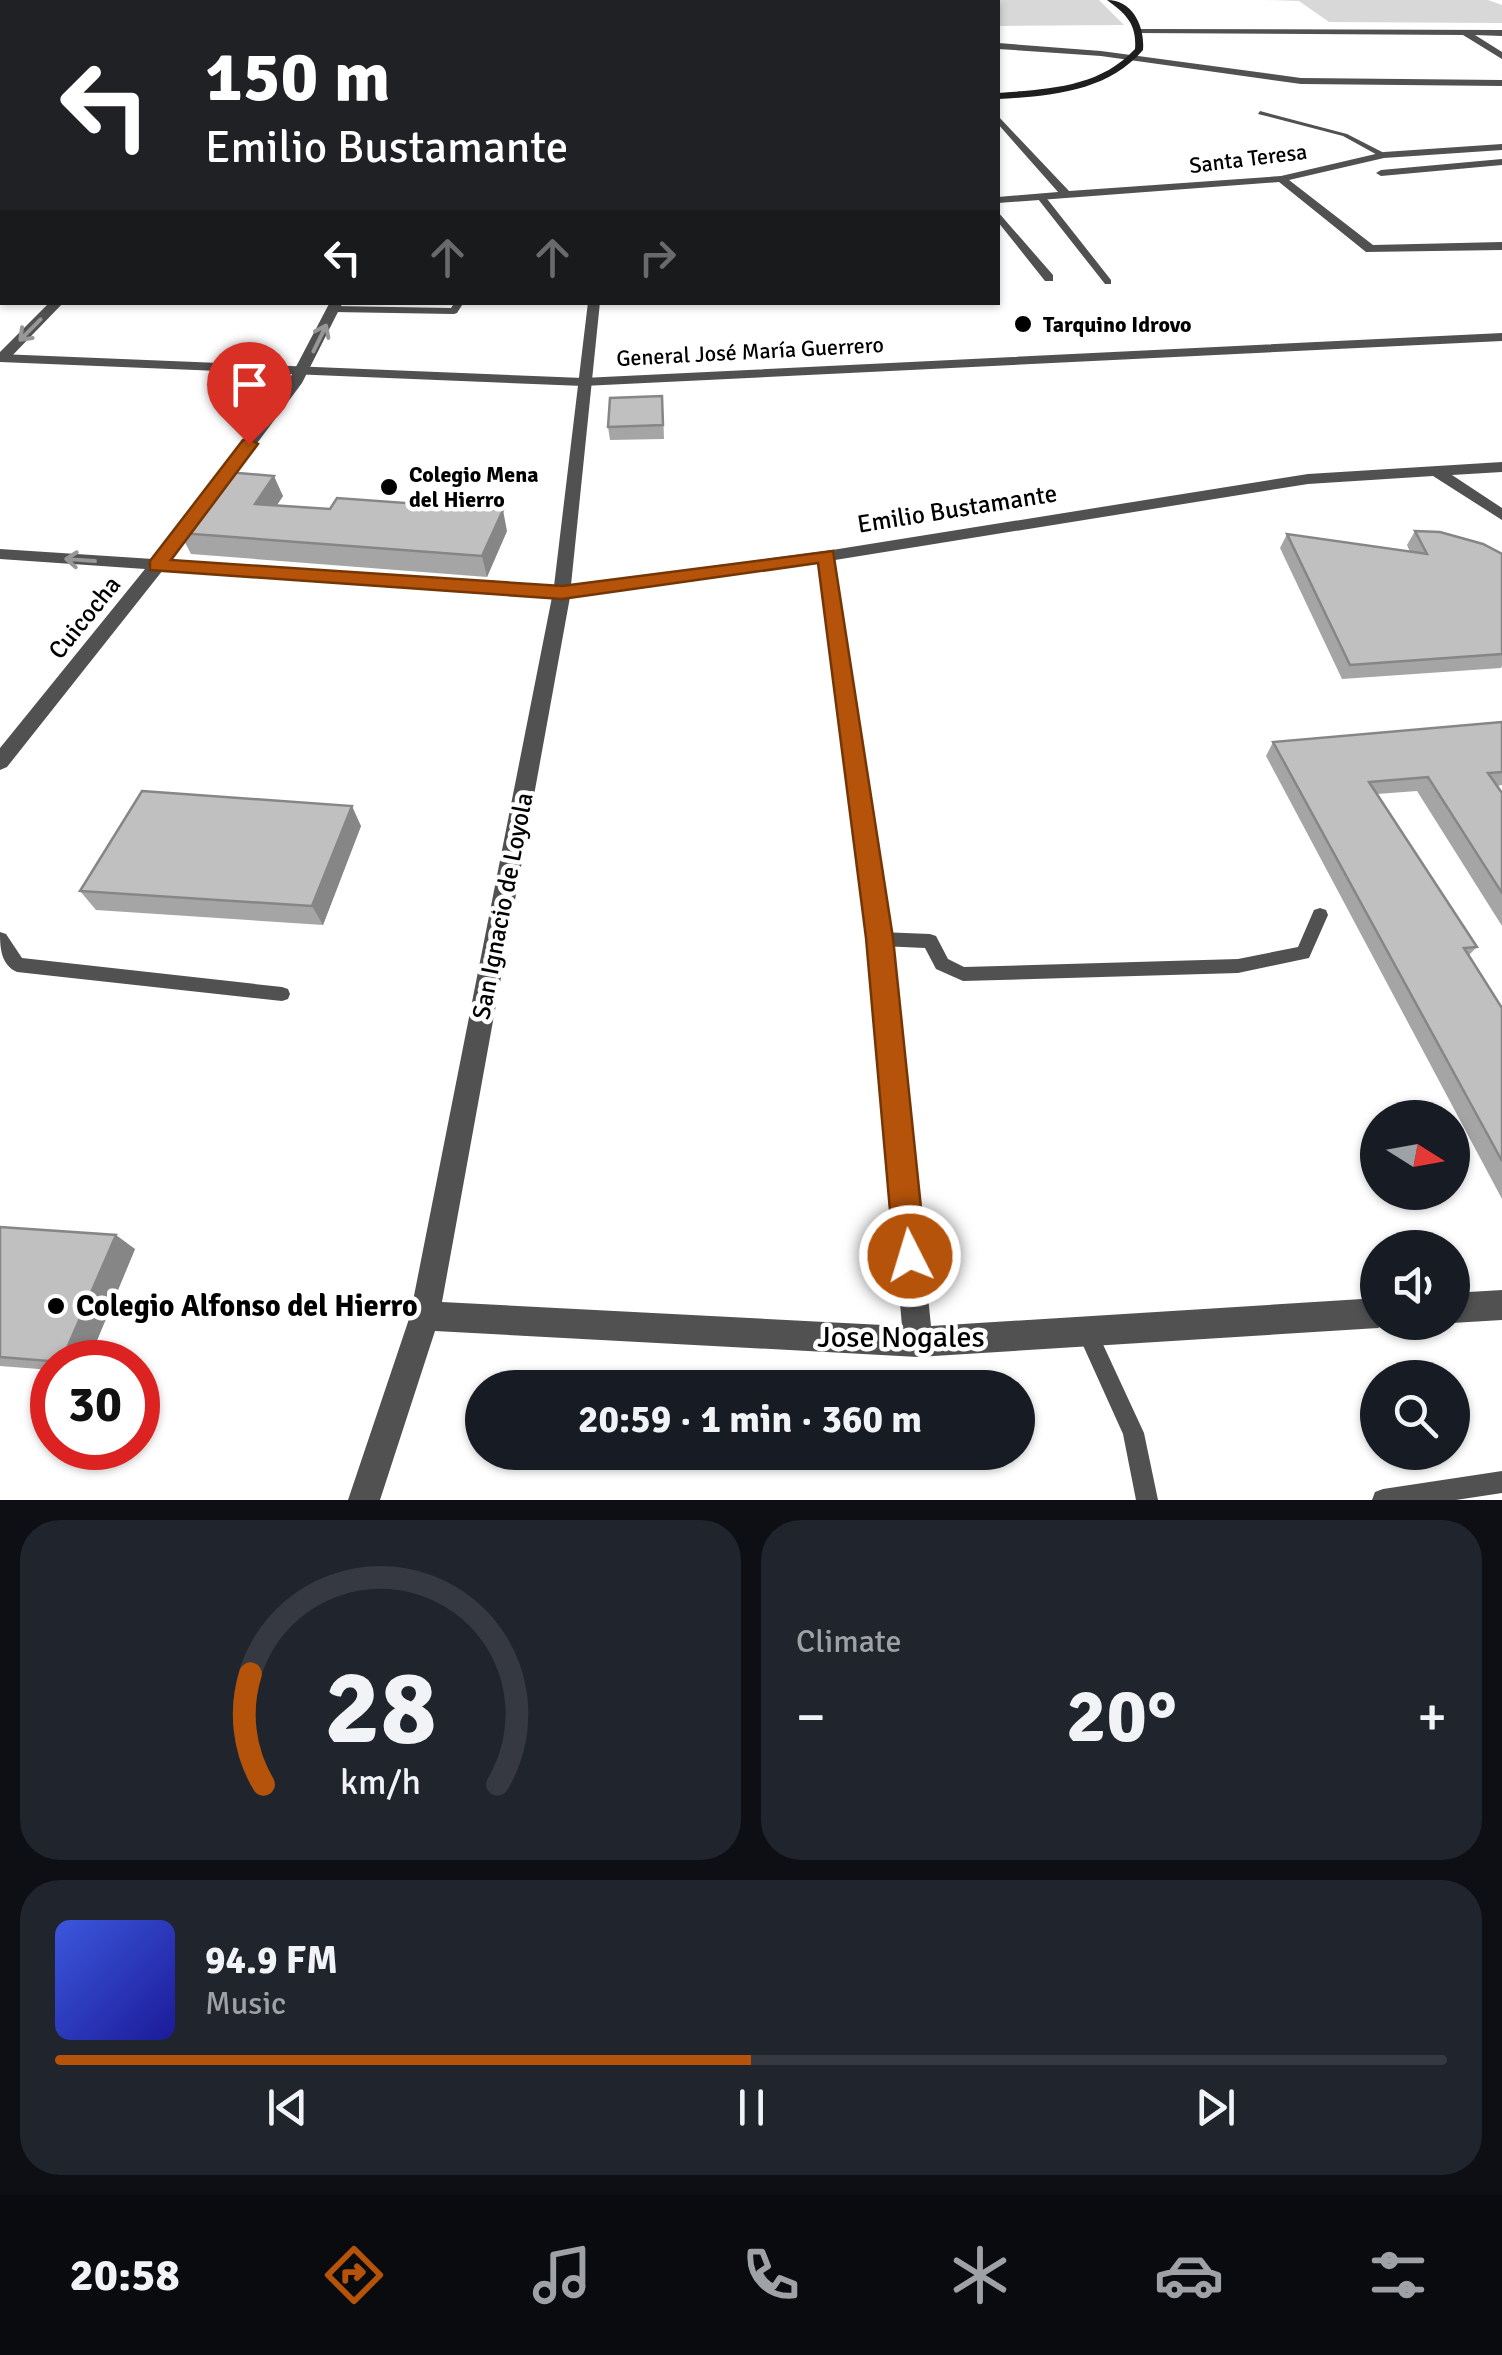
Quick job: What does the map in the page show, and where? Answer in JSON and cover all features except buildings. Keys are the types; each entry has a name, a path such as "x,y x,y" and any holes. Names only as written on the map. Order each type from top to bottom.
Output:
{"main road":[{"path":"1000,96 1079,84 1118,69 1134,57 1139,50 1140,31 1133,14 1111,0"}],"street":[{"path":"1140,31 1502,33"},
{"path":"1465,33 1502,56"},
{"path":"1000,46 1071,48 1272,78 1346,84 1502,84"},
{"path":"1000,121 1066,195"},
{"name":"Santa Teresa","path":"1000,200 1281,178 1384,155 1502,146"},
{"path":"1381,173 1502,162"},
{"path":"1281,178 1370,249 1502,246"},
{"path":"1000,217 1049,278"},
{"path":"1,358 55,305"},
{"name":"San Ignacio de Loyola","path":"364,1500 425,1316 562,592 594,305"},
{"name":"Cuicocha","path":"0,762 157,566 302,373 336,306"},
{"name":"General José María Guerrero","path":"1,358 583,382 1502,338"},
{"name":"Emilio Bustamante","path":"0,554 562,592 826,556 1308,480 1502,467"},
{"path":"1434,470 1502,515"},
{"path":"826,556 880,938 918,1342"},
{"path":"1470,1307 1502,1306"},
{"name":"Jose Nogales","path":"425,1316 918,1342 1360,1314"}],"lane":[{"path":"1260,113 1340,133 1384,155"},
{"path":"1040,196 1108,282"},
{"path":"336,306 454,311 458,305"},
{"path":"880,938 930,941 942,964 963,974 1238,966 1303,953 1320,915"},
{"path":"0,939 17,965 282,994"},
{"path":"1087,1332 1128,1419 1141,1461 1147,1500"},
{"path":"1383,1500 1502,1482"}],"shaded area":[{"path":"1000,0 1099,0 1124,25 1000,26"},
{"path":"1266,0 1488,0 1502,5 1502,23 1329,22 1299,1"}],"place":[{"name":"Tarquino Idrovo","path":"1023,324"},
{"name":"Colegio Mena del Hierro","path":"389,487"},
{"name":"Colegio Alfonso del Hierro","path":"56,1306"}],"route":[{"path":"249,444 157,566 562,592 826,556 880,938 910,1256"}]}
